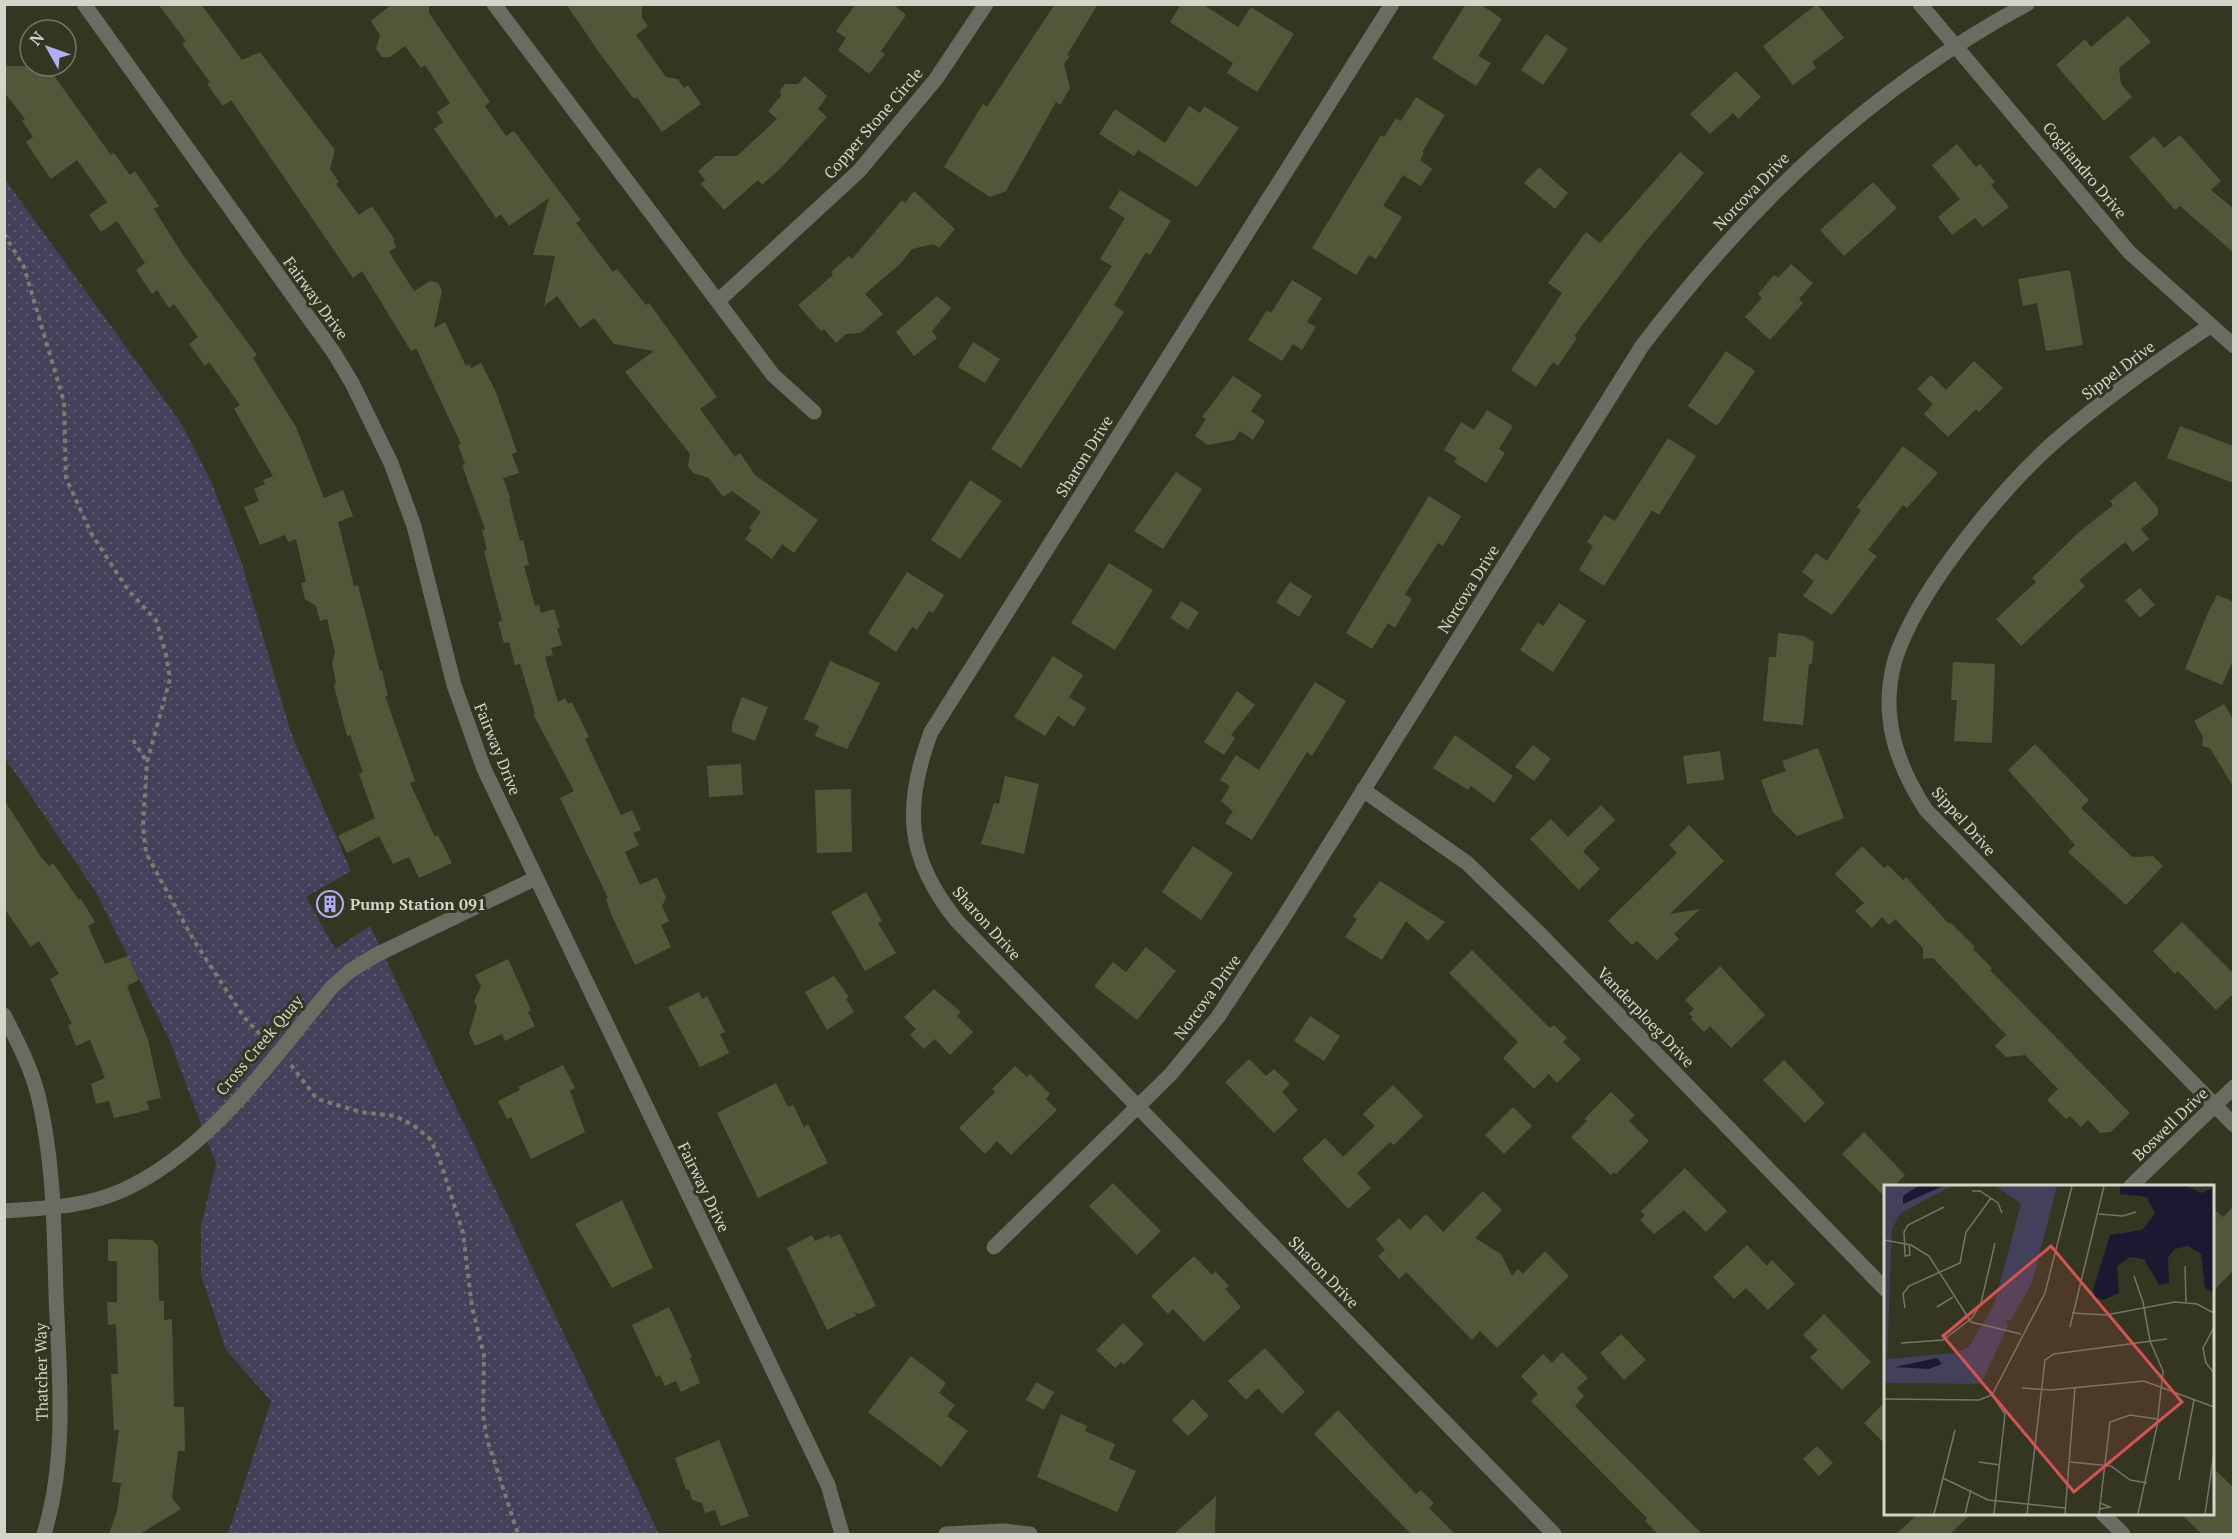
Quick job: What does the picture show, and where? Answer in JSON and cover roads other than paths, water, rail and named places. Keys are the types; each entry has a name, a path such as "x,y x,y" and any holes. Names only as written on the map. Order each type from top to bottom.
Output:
{"street":[{"name":"Fairway Drive","path":"84,4 334,353 352,383 391,463 414,526 454,685 469,731 536,878 828,1485 842,1534"},
{"path":"494,4 772,375 814,412"},
{"name":"Copper Stone Circle","path":"718,301 859,171 936,79 986,4"},
{"name":"Sharon Drive","path":"1392,4 931,732 917,769 913,816 918,850 929,881 957,921 1554,1534"},
{"name":"Cogliandro Drive","path":"1920,4 2129,252 2234,346"},
{"name":"Norcova Drive","path":"994,1247 1170,1075 1218,1017 1642,346 1692,281 1794,171 1850,122 1908,78 1956,46 2027,4"},
{"name":"Sippel Drive","path":"2210,326 2116,393 2052,444 1982,520 1914,616 1895,663 1889,717 1894,743 1907,779 1926,810 2234,1125"},
{"name":"Vanderploeg Drive","path":"1363,790 1467,864 1549,943 1884,1288"},
{"name":"Cross Creek Quay","path":"4,1211 78,1204 119,1192 153,1174 187,1151 214,1125 332,987 350,971 376,955 536,878"},
{"name":"Thatcher Way","path":"4,1015 26,1061 38,1094 53,1175 60,1429 54,1497 44,1534"},
{"name":"Boswell Drive","path":"2132,1185 2234,1087"},
{"path":"2104,1515 2123,1534"},
{"path":"946,1534 1003,1531 1030,1534"}],"place":[{"name":"Pump Station 091","path":"330,904"}]}
